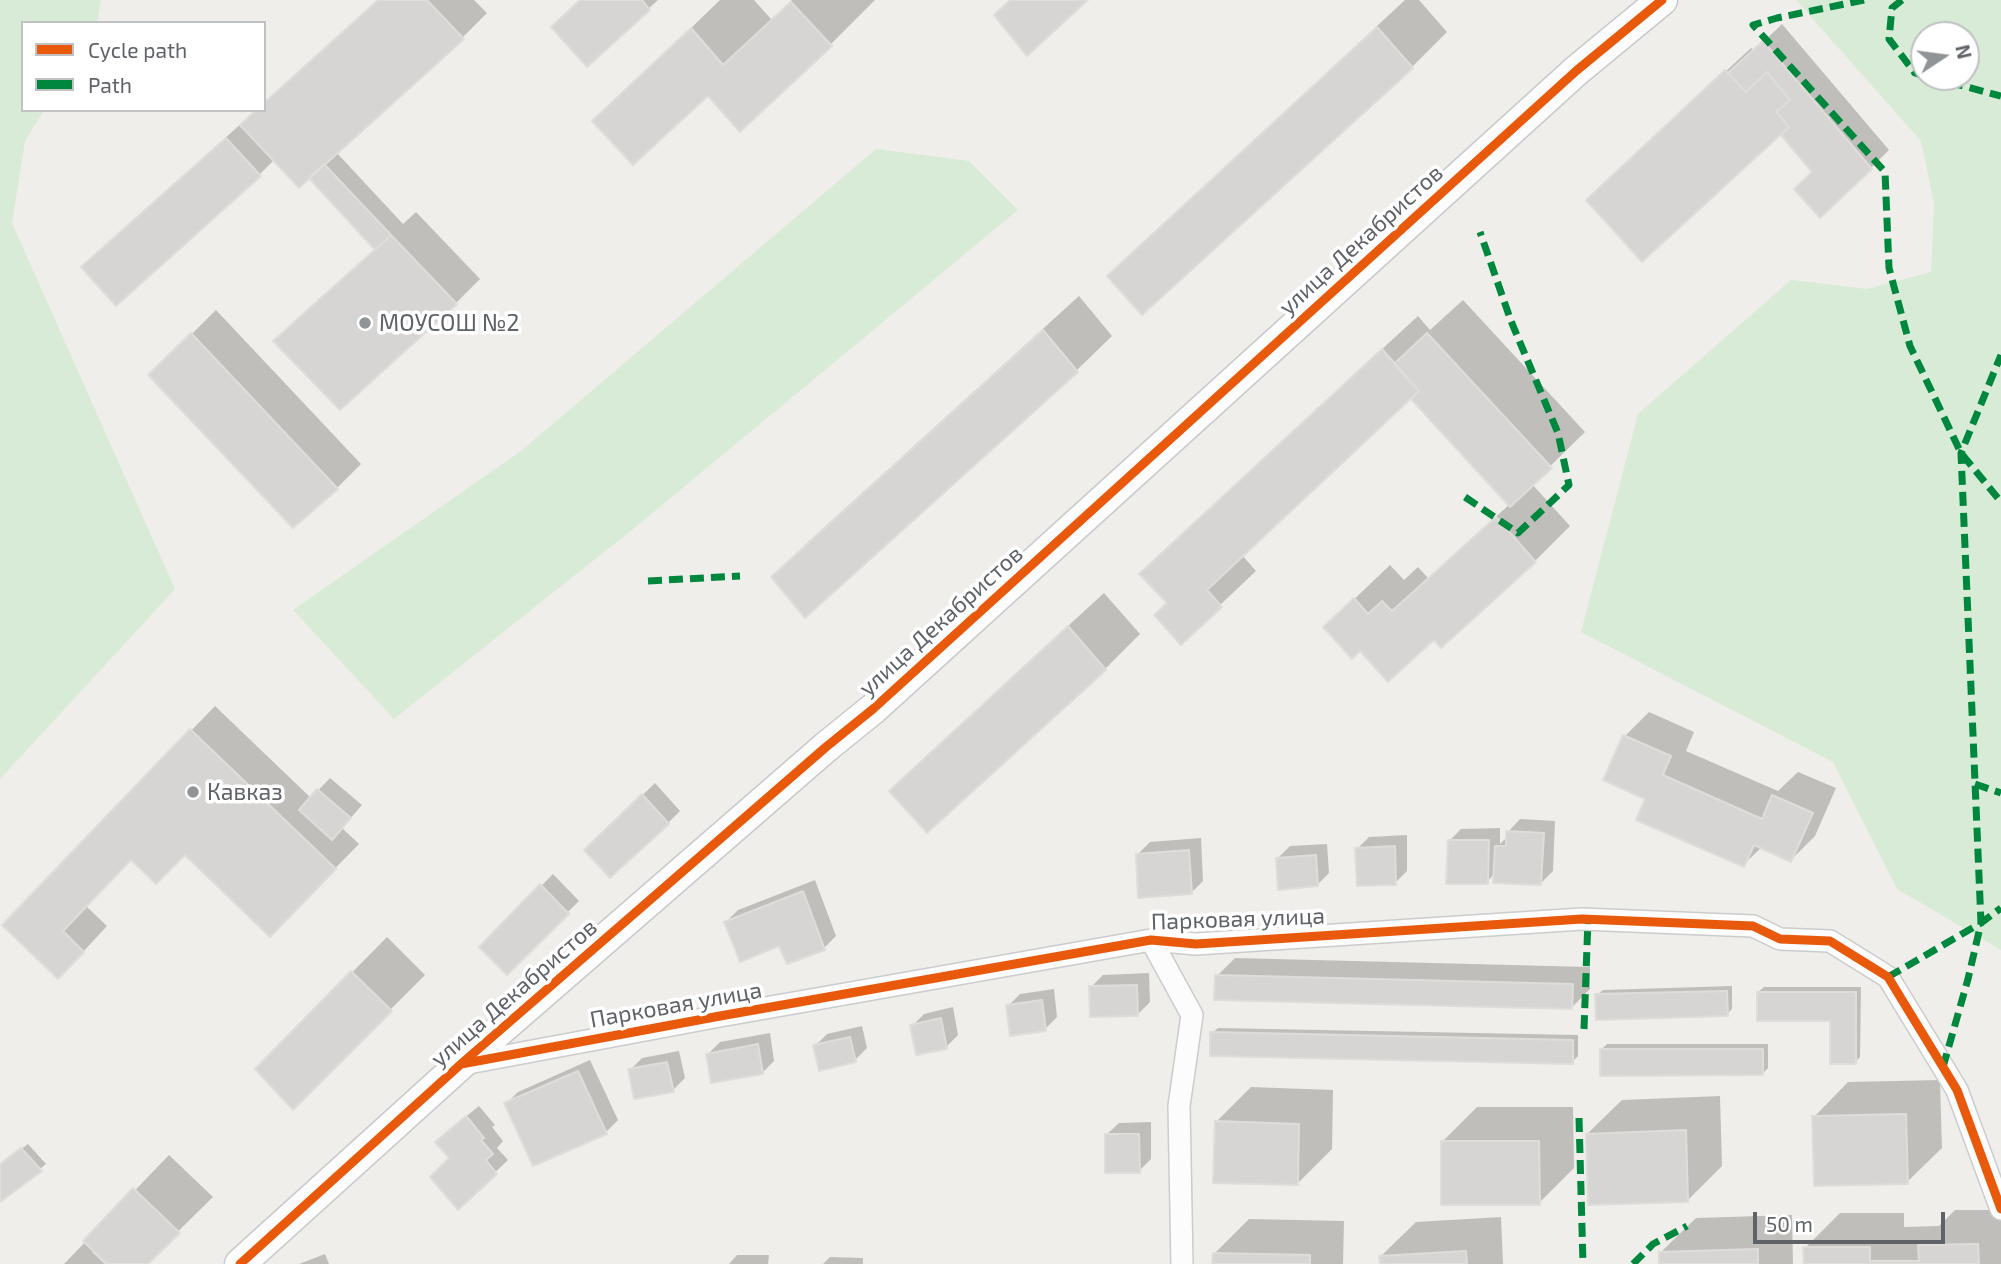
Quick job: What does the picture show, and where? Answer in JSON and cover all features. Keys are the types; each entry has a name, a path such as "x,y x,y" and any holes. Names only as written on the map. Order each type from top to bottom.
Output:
{"street":[{"name":"улица Декабристов","path":"240,1264 461,1064 873,709 1576,71 1662,0"},
{"name":"Парковая улица","path":"461,1064 1151,940 1196,943 1582,919 1754,926 1780,939 1830,941 1888,977 1957,1090 2001,1209"},
{"path":"1151,940 1192,1015 1180,1106 1182,1264"}],"green space":[{"path":"0,0 101,0 97,21 21,21 21,112 43,112 25,141 12,223 175,589 0,779"},
{"path":"1796,0 2001,0 2001,950 1897,889 1833,762 1581,632 1638,414 1791,280 1867,289 1931,272 1934,203 1921,141"},
{"path":"876,149 969,161 1018,210 638,525 394,719 293,610 521,451"}],"building":[{"path":"378,0 427,0 464,39 299,188 240,125 254,112 266,112 266,101"},
{"path":"580,0 642,0 650,10 587,67 551,27"},
{"path":"1010,0 1088,0 1027,56 994,15"},
{"path":"791,2 832,46 740,132 708,96 633,165 592,121 691,28 723,65"},
{"path":"1377,27 1413,68 1142,315 1107,276"},
{"path":"1763,41 1872,169 1820,218 1794,189 1812,172 1781,135 1789,127 1776,112 1790,100 1767,72 1746,92 1728,73"},
{"path":"1725,70 1746,92 1767,72 1790,100 1776,112 1789,127 1642,262 1586,200"},
{"path":"226,138 261,176 116,306 81,267"},
{"path":"324,164 391,235 375,250 309,178"},
{"name":"МОУСОШ №2","path":"391,235 457,304 340,410 273,341"},
{"path":"1043,330 1078,372 805,618 771,577"},
{"path":"191,333 338,489 293,528 148,375"},
{"path":"1427,333 1552,468 1510,507 1411,399 1419,391 1394,364"},
{"path":"1382,349 1419,391 1207,590 1222,607 1181,645 1154,615 1167,603 1139,574"},
{"path":"1496,517 1536,562 1441,648 1434,640 1388,682 1360,651 1352,659 1323,627 1354,598 1368,614 1382,601 1392,611"},
{"path":"1068,626 1106,670 927,833 889,791"},
{"name":"Кавказ","path":"190,729 336,869 270,937 185,855 156,884 131,860 63,931 84,952 58,979 2,925"},
{"path":"1623,735 1671,756 1663,775 1762,819 1772,795 1813,813 1791,862 1754,845 1744,867 1636,820 1645,799 1603,780"},
{"path":"317,789 351,818 332,840 299,810"},
{"path":"642,794 669,824 610,878 584,850"},
{"path":"1506,831 1544,833 1541,885 1493,883 1495,846 1506,846"},
{"path":"1448,840 1489,840 1488,884 1446,884"},
{"path":"1395,846 1396,885 1357,886 1355,848"},
{"path":"1189,850 1192,894 1138,898 1136,854"},
{"path":"1316,855 1318,886 1278,890 1276,858"},
{"path":"540,884 569,914 507,975 479,947"},
{"path":"803,891 825,950 787,964 779,946 740,962 724,922"},
{"path":"351,971 392,1011 293,1110 255,1069"},
{"path":"1215,975 1573,984 1572,1009 1214,1000"},
{"path":"1137,985 1138,1016 1090,1017 1089,986"},
{"path":"1727,991 1728,1016 1596,1020 1595,994"},
{"path":"1757,992 1856,992 1856,1064 1830,1064 1830,1021 1757,1021"},
{"path":"1042,1000 1046,1031 1010,1036 1006,1005"},
{"path":"941,1018 947,1049 916,1055 910,1025"},
{"path":"1210,1032 1573,1040 1573,1064 1210,1056"},
{"path":"850,1037 856,1062 819,1071 813,1045"},
{"path":"758,1044 763,1074 711,1083 706,1054"},
{"path":"1600,1049 1763,1049 1763,1075 1600,1076"},
{"path":"667,1062 674,1092 634,1099 628,1069"},
{"path":"578,1071 607,1134 533,1166 504,1103"},
{"path":"1906,1114 1908,1184 1814,1186 1812,1116"},
{"path":"466,1116 493,1154 486,1160 497,1174 458,1210 430,1177 449,1158 435,1142"},
{"path":"1215,1121 1299,1124 1298,1185 1213,1183"},
{"path":"1686,1130 1688,1202 1588,1205 1586,1134"},
{"path":"1105,1134 1139,1134 1140,1173 1105,1173"},
{"path":"1441,1141 1539,1141 1540,1205 1441,1205"},
{"path":"21,1148 42,1171 0,1202 0,1164"},
{"path":"133,1188 180,1233 148,1264 107,1264 83,1241"},
{"path":"1978,1244 1979,1264 1804,1264 1803,1247 1870,1247 1870,1261 1919,1261 1918,1245"},
{"path":"1758,1249 1758,1264 1659,1264 1659,1252"},
{"path":"1466,1251 1467,1264 1380,1264 1379,1256"},
{"path":"1213,1253 1310,1255 1310,1264 1212,1264"}],"marked path":[{"path":"1864,0 1753,25 1885,172 1889,268 1910,346 1961,453 2001,502"},
{"path":"1902,0 1892,8 1889,39 1910,66"},
{"path":"1980,90 2001,96"},
{"path":"1465,497 1518,533 1569,485 1558,433 1511,321 1480,232"},
{"path":"1888,977 1981,923 1961,453 2001,355"},
{"path":"648,581 740,576"},
{"path":"1975,784 2001,793"},
{"path":"1943,1067 1981,923 2001,908"},
{"path":"1584,1029 1588,919"},
{"path":"1579,1118 1583,1264"},
{"path":"1633,1264 1653,1244 1687,1226"}],"cycle path":[{"path":"240,1264 461,1064 873,709 1576,71 1662,0"},
{"path":"461,1064 1151,940 1196,944 1582,919 1753,926 1780,939 1830,941 1888,977 1957,1090 2001,1209"}],"place":[{"name":"МОУСОШ №2","path":"365,323"},
{"name":"Кавказ","path":"193,792"}]}
